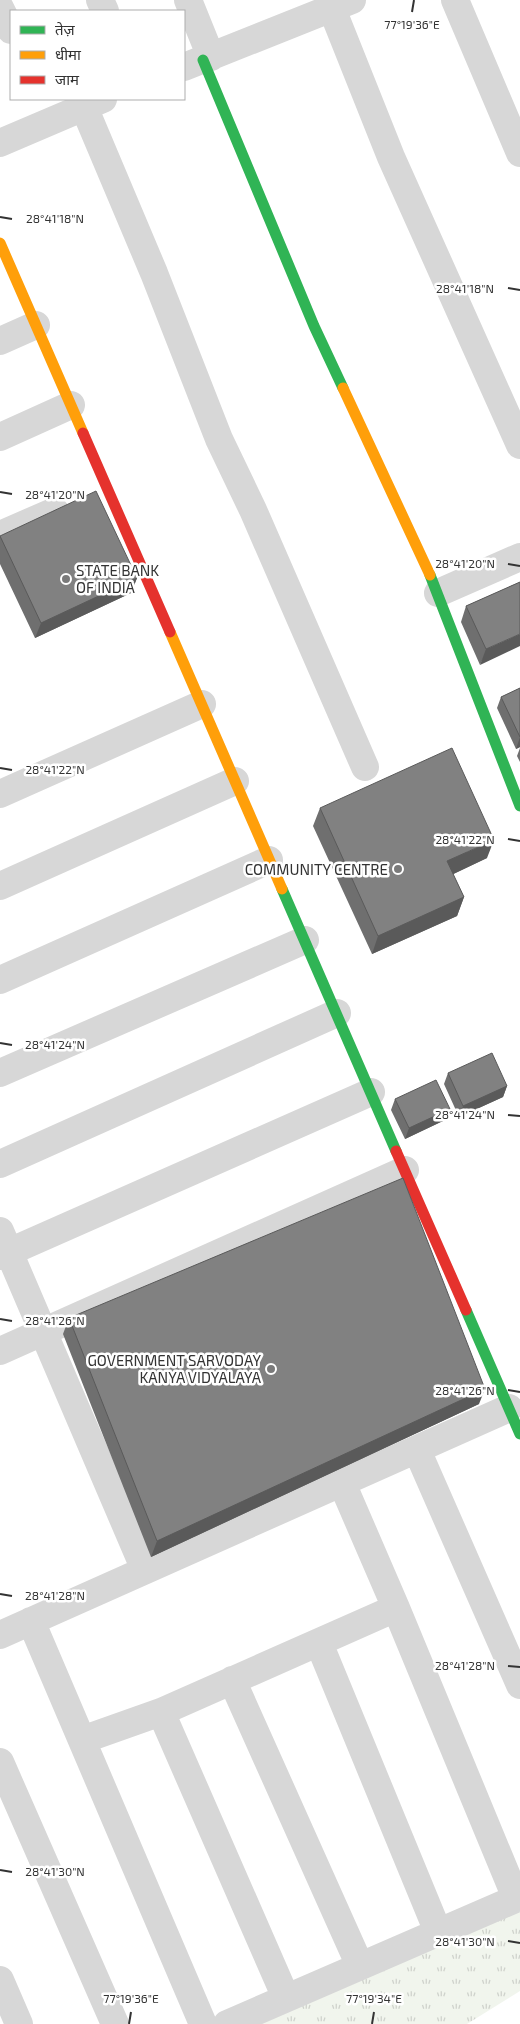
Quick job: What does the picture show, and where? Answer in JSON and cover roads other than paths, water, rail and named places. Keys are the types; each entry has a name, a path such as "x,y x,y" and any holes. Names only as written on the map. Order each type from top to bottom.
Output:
{"street":[{"path":"188,0 199,61 314,326 438,593 520,806"},
{"path":"455,0 520,153"},
{"path":"199,61 300,9 342,4 391,157 520,445"},
{"path":"0,8 10,28"},
{"path":"0,143 52,108 93,103 154,273 219,439 257,519 365,767"},
{"path":"2,251 202,704 520,1434"},
{"path":"0,341 36,325"},
{"path":"0,437 71,405"},
{"path":"0,536 107,488"},
{"path":"438,593 520,557"},
{"path":"0,794 202,704"},
{"path":"0,886 235,781"},
{"path":"0,980 269,860"},
{"path":"0,1073 305,940"},
{"path":"0,1164 337,1013"},
{"path":"145,1570 43,1332 3,1246 371,1092"},
{"path":"0,1351 405,1170"},
{"path":"0,1635 509,1408"},
{"path":"416,1450 520,1685"},
{"path":"226,2024 518,1898 342,1483"},
{"path":"82,1740 161,1712 396,1608"},
{"path":"31,1621 203,2024"},
{"path":"319,1642 438,1932"},
{"path":"232,1680 360,1966"},
{"path":"161,1712 286,1998"},
{"path":"0,1762 115,2024"},
{"path":"0,1980 18,2024"}],"place":[{"name":"STATE BANK OF INDIA","path":"66,579"},
{"name":"COMMUNITY CENTRE","path":"398,869"},
{"name":"GOVERNMENT SARVODAY KANYA VIDYALAYA","path":"271,1369"}]}
